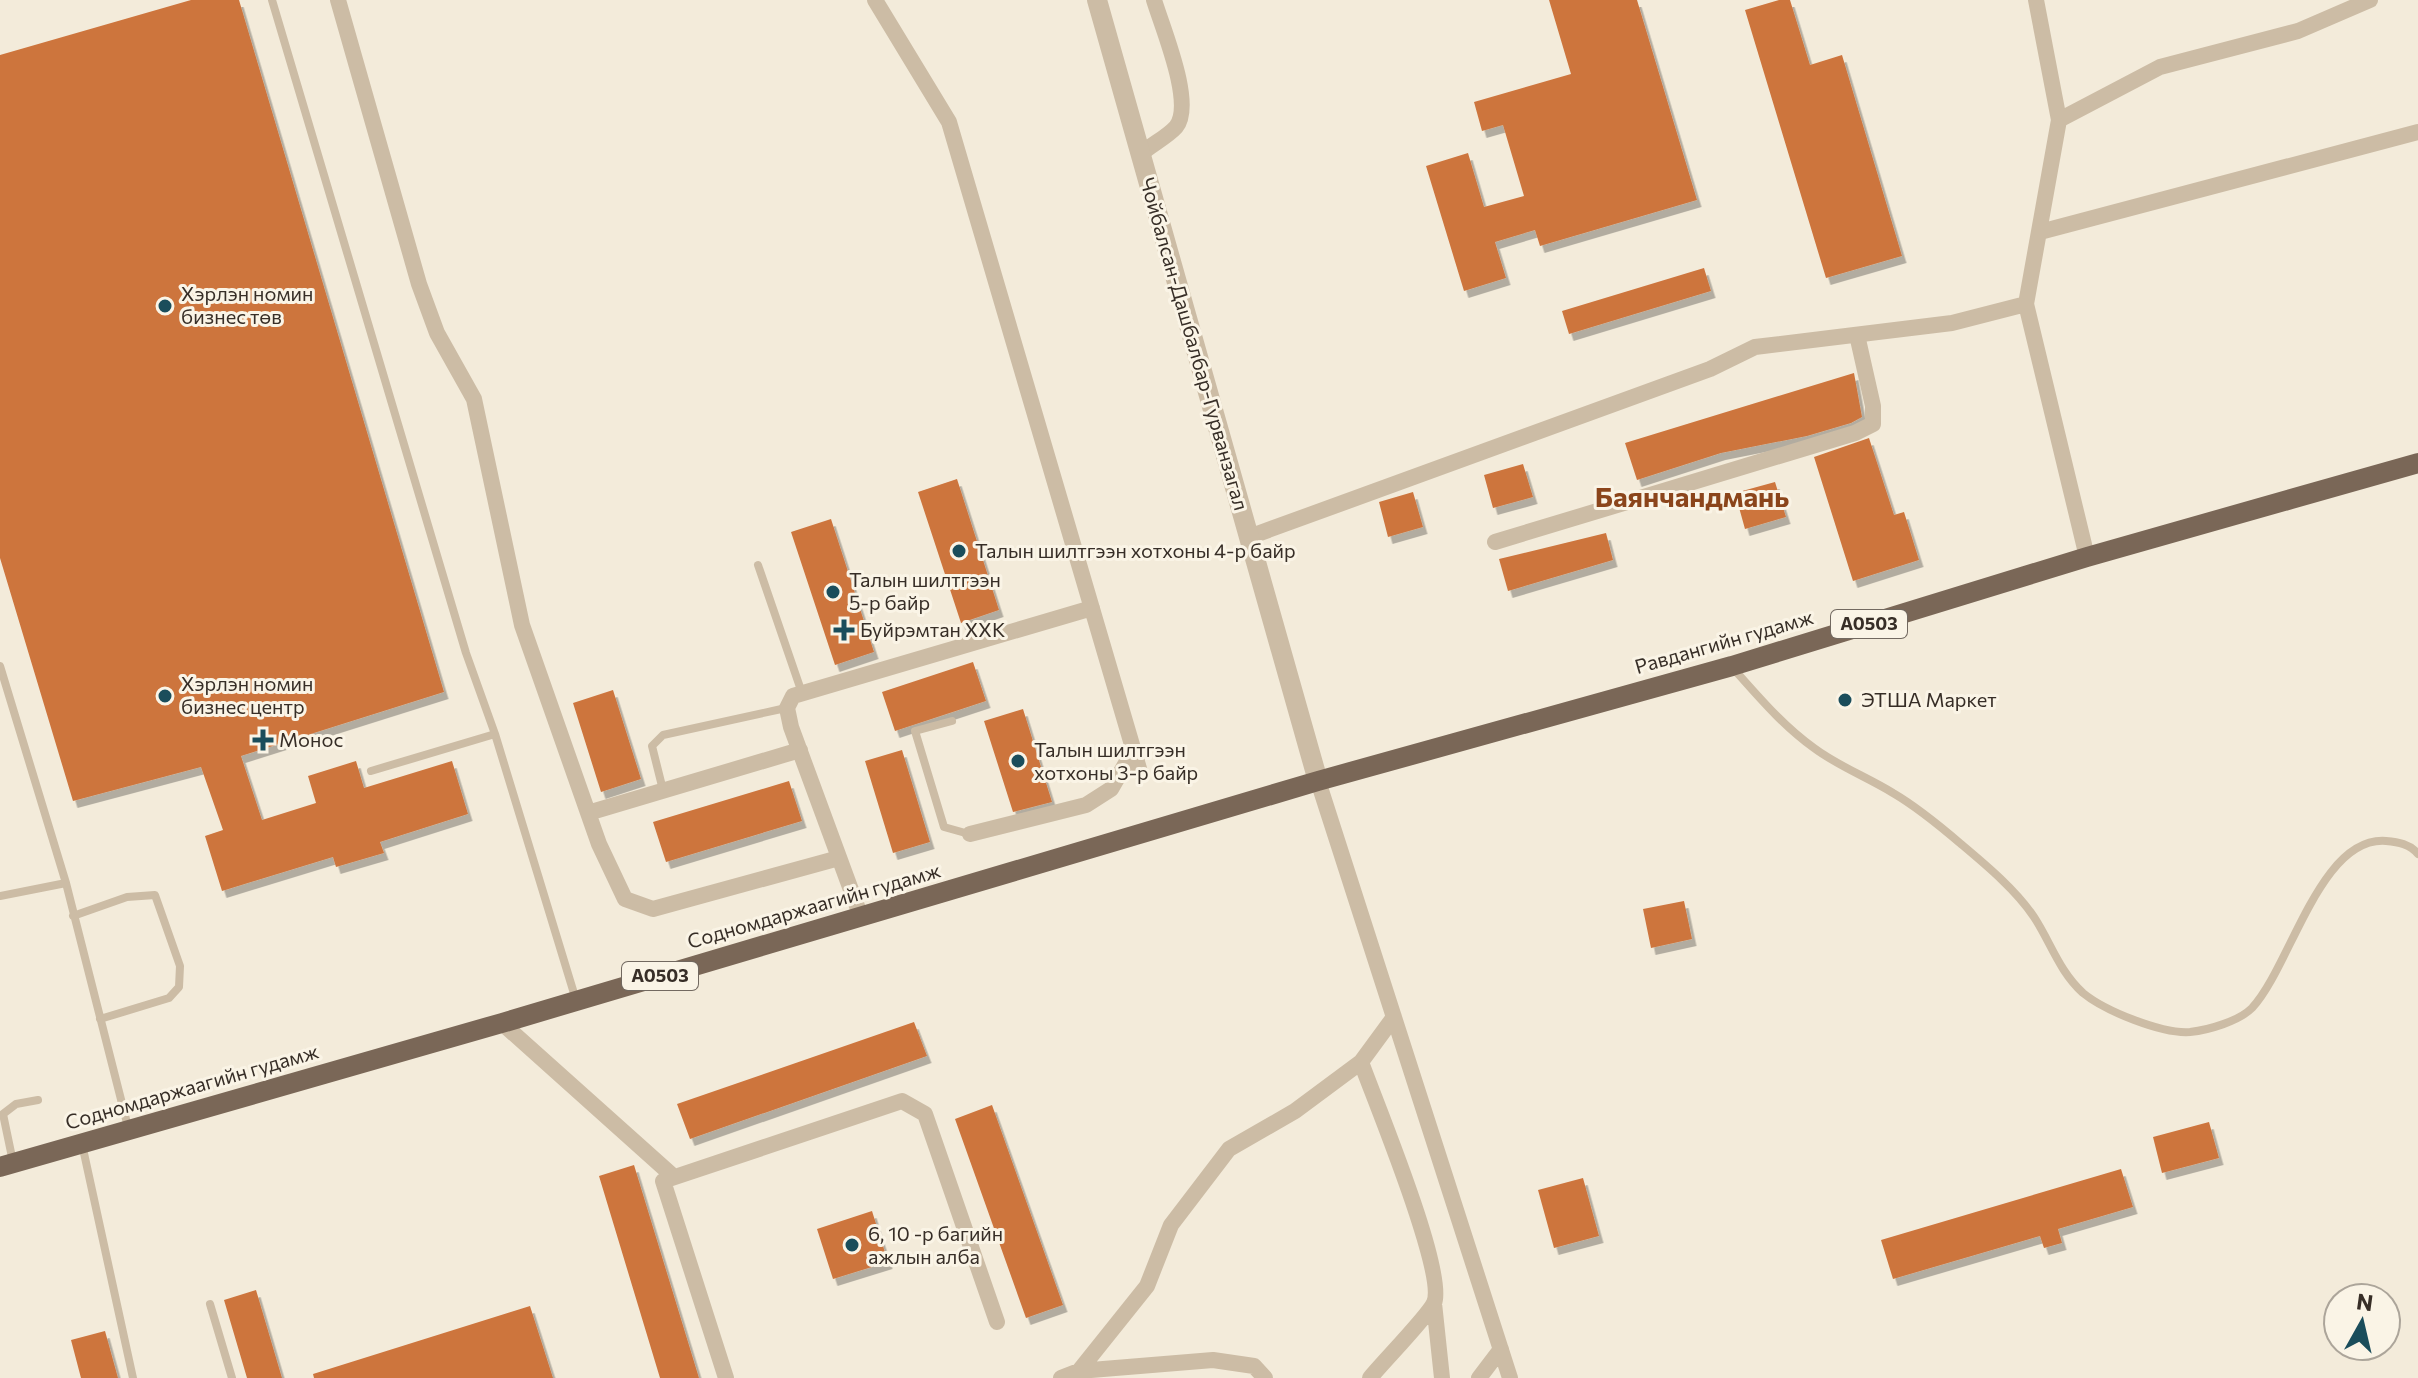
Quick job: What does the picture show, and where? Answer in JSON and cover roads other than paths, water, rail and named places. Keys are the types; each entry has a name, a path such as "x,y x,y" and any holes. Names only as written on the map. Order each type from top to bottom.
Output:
{"main road":[{"name":"Равдангийн гудамж","path":"1318,781 1732,666 2087,557 2418,463"},
{"name":"Содномдаржаагийн гудамж","path":"6,1165 502,1023 1318,781"}],"street":[{"path":"338,0 419,284 437,333 474,399 522,625 588,813 625,899 653,909 839,858"},
{"path":"875,0 949,122 1140,772"},
{"name":"Чойбалсан-Дашбалбар-Гурванзагал","path":"1097,0 1318,781"},
{"path":"1141,154 1176,126 1183,110 1154,0"},
{"path":"2036,0 2059,120 2026,304 2087,557"},
{"path":"2059,120 2160,67 2298,31 2370,0"},
{"path":"2040,232 2418,132"},
{"path":"1249,537 1710,369 1755,347 1952,323 2026,304"},
{"path":"1495,542 1855,433 1873,424 1873,406 1857,335"},
{"path":"861,917 787,708 793,696 1092,608"},
{"path":"588,813 800,750"},
{"path":"970,834 1086,805 1111,789 1133,751"},
{"path":"1318,781 1510,1378"},
{"path":"1079,1371 1147,1286 1171,1225 1229,1149 1295,1111 1361,1062 1394,1017"},
{"path":"502,1023 674,1177"},
{"path":"1361,1062 1425,1241 1436,1283 1434,1303 1442,1378"},
{"path":"726,1378 663,1181 902,1101 925,1114 997,1322"},
{"path":"1370,1378 1434,1303"},
{"path":"1479,1378 1501,1349"},
{"path":"1061,1378 1079,1371 1213,1360 1254,1366 1265,1378"}],"lane":[{"path":"272,0 466,653 495,734 576,1001"},
{"path":"758,565 802,694"},
{"path":"0,666 66,883 128,1128"},
{"path":"1732,666 1773,714 1815,749 1896,795 1973,855 2034,917 2056,961 2084,993 2116,1013 2151,1025 2188,1032 2217,1026 2248,1011 2267,990 2333,865 2352,849 2374,840 2399,842 2418,854"},
{"path":"663,790 652,746 663,735 787,708"},
{"path":"952,721 915,731 944,827 970,834"},
{"path":"371,771 495,734"},
{"path":"0,896 66,883"},
{"path":"73,916 127,897 155,895 180,966 179,987 169,998 100,1019"},
{"path":"6,1165 3,1114 16,1104 38,1100"},
{"path":"82,1144 133,1378"},
{"path":"210,1304 232,1378"}],"place":[{"name":"Хэрлэн номин бизнес төв","path":"165,306"},
{"name":"Талын шилтгээн хотхоны 4-р байр","path":"959,551"},
{"name":"Талын шилтгээн 5-р байр","path":"833,592"},
{"name":"Буйрэмтан ХХК","path":"844,630"},
{"name":"Хэрлэн номин бизнес центр","path":"165,696"},
{"name":"ЭТША Маркет","path":"1845,700"},
{"name":"Монос","path":"263,740"},
{"name":"Талын шилтгээн хотхоны 3-р байр","path":"1018,761"},
{"name":"6, 10 -р багийн ажлын алба","path":"852,1245"}],"district":[{"name":"Баянчандмань","path":"1692,497"}]}
